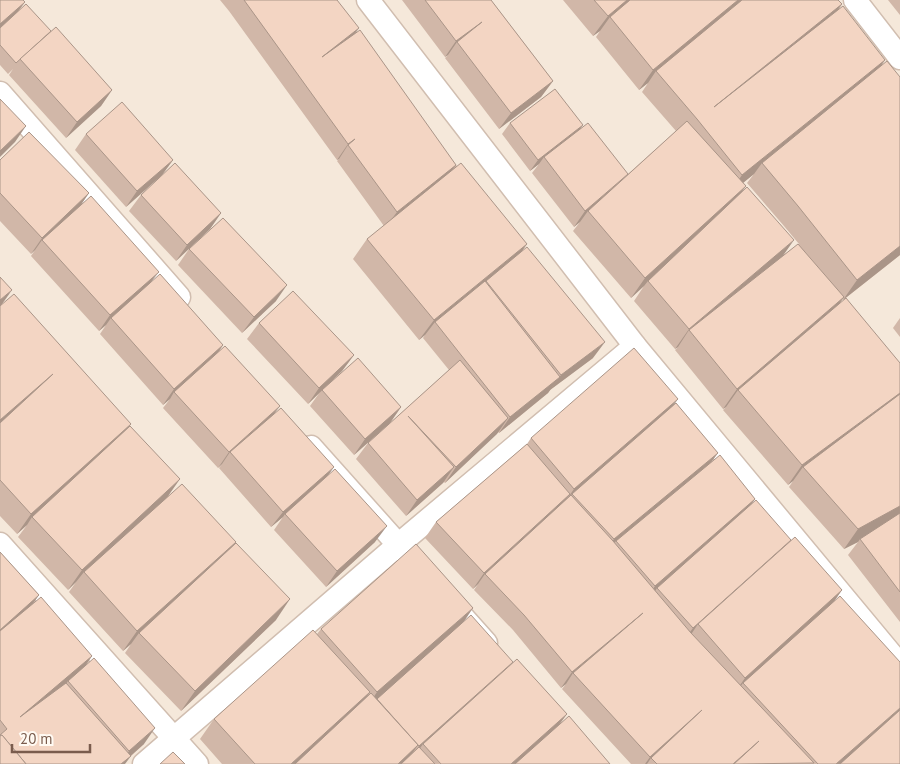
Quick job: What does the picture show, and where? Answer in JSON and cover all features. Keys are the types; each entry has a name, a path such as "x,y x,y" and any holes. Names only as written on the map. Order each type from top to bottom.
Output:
{"street":[{"path":"368,0 635,346 900,665"},
{"path":"855,0 900,58"},
{"path":"0,93 196,315"},
{"path":"144,764 398,545 635,346"},
{"path":"300,434 503,662"},
{"path":"0,544 197,764"}],"shaded area":[{"path":"0,0 900,0 900,764 0,764"}],"building":[{"path":"0,0 23,0 25,2 0,24"},
{"path":"244,0 337,0 359,28 322,57 360,30 456,165 397,212 348,145 355,139 348,144"},
{"path":"425,0 491,0 553,81 511,113 457,42 482,22 456,41"},
{"path":"594,0 627,0 608,16"},
{"path":"630,0 738,0 653,70 610,17"},
{"path":"742,0 838,0 842,4 714,107 843,6 885,60 742,175 656,71"},
{"path":"26,4 51,31 16,63 0,45 0,28"},
{"path":"56,27 112,90 77,122 20,59"},
{"path":"887,61 900,77 900,246 857,280 762,163"},
{"path":"555,89 583,125 538,160 510,123"},
{"path":"0,99 26,126 0,151"},
{"path":"122,102 173,160 137,191 86,134"},
{"path":"687,121 746,186 645,278 588,211"},
{"path":"588,123 628,174 585,211 544,157"},
{"path":"29,132 89,193 42,238 0,193 0,160"},
{"path":"175,163 221,213 187,245 141,195"},
{"path":"461,163 527,244 434,320 367,239"},
{"path":"747,187 794,240 689,329 648,281"},
{"path":"91,196 159,272 110,315 42,240"},
{"path":"223,218 287,285 254,317 189,249"},
{"path":"798,244 844,297 737,389 689,330"},
{"path":"527,247 605,342 561,375 486,281"},
{"path":"160,274 223,345 174,389 111,318"},
{"path":"0,277 12,290 0,300"},
{"path":"485,281 560,377 510,417 435,322"},
{"path":"293,291 354,355 319,388 259,323"},
{"path":"14,294 131,424 31,514 0,480 0,423 53,374 0,420 0,306"},
{"path":"846,298 900,363 900,393 802,465 738,390"},
{"path":"225,346 280,406 229,452 174,392"},
{"path":"634,348 678,399 574,489 531,438"},
{"path":"358,358 401,407 365,439 322,390"},
{"path":"460,360 508,418 456,467 408,416 454,467 417,500 368,443"},
{"path":"900,394 900,506 858,529 803,467"},
{"path":"676,403 718,453 614,539 572,494"},
{"path":"281,408 334,467 283,512 230,452"},
{"path":"130,426 180,479 82,570 32,517"},
{"path":"527,444 570,494 484,573 436,522"},
{"path":"720,455 755,499 655,586 616,541"},
{"path":"335,469 387,526 337,571 285,514"},
{"path":"182,484 236,542 137,631 84,572"},
{"path":"571,495 613,541 691,633 814,763 734,764 759,741 733,764 657,764 651,758 702,710 650,757 573,673 643,613 572,672 524,615 485,574"},
{"path":"756,500 791,540 693,628 657,588"},
{"path":"900,513 900,592 860,539"},
{"path":"795,537 842,590 745,678 698,624"},
{"path":"236,543 290,599 195,691 139,633"},
{"path":"416,544 473,608 377,692 321,629"},
{"path":"0,552 39,595 0,630"},
{"path":"840,596 900,662 900,708 836,764 818,764 743,683"},
{"path":"41,597 92,656 20,717 66,683 131,756 121,764 26,764 2,735 0,736 7,729 0,720 0,631"},
{"path":"471,615 513,662 419,746 377,699"},
{"path":"313,630 370,692 291,764 255,764 214,719"},
{"path":"94,658 155,728 129,751 68,681"},
{"path":"517,659 567,714 511,764 441,764 423,744"},
{"path":"371,693 418,745 398,764 295,764"},
{"path":"900,710 900,764 840,764"},
{"path":"569,716 610,764 515,764"},
{"path":"2,735 26,764 0,764 0,736"},
{"path":"419,747 435,764 401,764"},
{"path":"173,752 185,764 160,764"}]}
